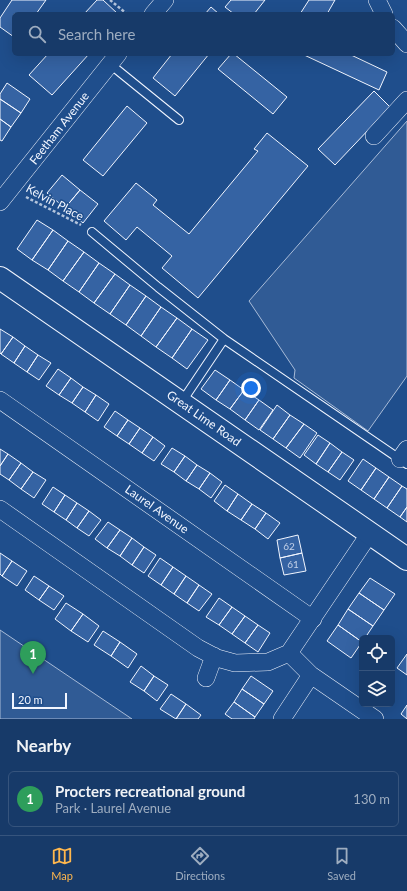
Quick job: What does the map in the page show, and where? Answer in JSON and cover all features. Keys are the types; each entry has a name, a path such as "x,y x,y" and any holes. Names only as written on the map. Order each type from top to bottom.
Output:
{"main road":[{"name":"Great Lime Road","path":"0,278 407,559"}],"street":[{"path":"155,12 166,0"},
{"path":"377,0 383,12"},
{"path":"395,30 407,44"},
{"name":"Feetham Avenue","path":"5,195 114,59"},
{"path":"374,136 407,100"},
{"name":"Laurel Avenue","path":"0,400 313,618"},
{"path":"0,510 198,648 214,656 236,663 268,662 289,653 370,533"},
{"path":"289,653 311,675 375,719"},
{"path":"206,678 214,656"},
{"path":"282,719 311,675"}],"lane":[{"path":"114,59 179,120"},
{"path":"92,232 224,339 405,457"},
{"path":"181,403 224,339"}],"path":[{"path":"110,0 125,12"},
{"name":"Kelvin Place","path":"5,195 92,232"}],"shaded area":[{"path":"407,121 407,376 368,431 294,378 295,370 249,301"},
{"path":"0,630 132,719 0,719"}],"building":[{"path":"12,0 46,0 37,12 12,12 12,36 0,27 0,18"},
{"path":"97,0 103,0 116,12 86,12"},
{"path":"231,0 265,0 256,12 231,12 225,7"},
{"path":"309,0 335,0 328,12 301,12"},
{"path":"211,7 217,12 207,12"},
{"path":"46,56 87,56 52,95 29,75"},
{"path":"170,56 207,56 175,96 153,78"},
{"path":"229,56 236,56 287,97 273,114 218,69"},
{"path":"306,56 353,56 387,72 379,90"},
{"path":"7,83 30,99 21,113 0,99 0,94"},
{"path":"374,91 390,107 335,165 318,149"},
{"path":"0,99 21,113 11,127 0,119"},
{"path":"127,106 147,123 103,176 83,160"},
{"path":"0,119 11,127 2,141 0,140"},
{"path":"267,133 308,166 198,298 162,268 172,256 137,227 126,240 104,221 136,183 157,200 153,205 189,234 258,151 254,149"},
{"path":"62,175 80,190 65,208 47,193"},
{"path":"80,190 98,204 83,223 65,208"},
{"path":"37,220 53,230 32,260 17,249"},
{"path":"53,230 68,241 48,270 32,260"},
{"path":"68,241 84,252 63,281 48,270"},
{"path":"84,252 99,263 79,292 63,281"},
{"path":"99,263 115,274 94,303 79,292"},
{"path":"115,274 130,285 110,314 94,303"},
{"path":"130,285 146,296 126,325 110,314"},
{"path":"146,296 161,307 141,336 126,325"},
{"path":"161,307 177,318 156,347 141,336"},
{"path":"177,318 192,329 172,358 156,347"},
{"path":"0,329 13,337 1,354 0,353"},
{"path":"192,329 208,340 187,369 172,358"},
{"path":"13,337 25,346 14,363 1,354"},
{"path":"25,346 38,355 27,372 14,363"},
{"path":"38,355 51,363 39,380 27,372"},
{"path":"58,369 71,378 59,395 46,386"},
{"path":"215,370 230,380 216,400 201,389"},
{"path":"71,378 83,387 72,403 59,395"},
{"path":"230,380 244,390 230,409 216,400"},
{"path":"83,387 96,395 85,412 72,403"},
{"path":"244,390 259,400 245,420 230,409"},
{"path":"96,395 109,404 98,421 85,412"},
{"path":"259,400 273,410 259,430 245,420"},
{"path":"277,405 290,415 273,439 260,430"},
{"path":"115,411 128,420 117,436 104,427"},
{"path":"290,415 304,424 286,448 273,439"},
{"path":"128,420 140,428 129,444 117,436"},
{"path":"304,424 317,433 300,458 286,448"},
{"path":"140,428 153,437 142,453 129,444"},
{"path":"318,435 330,443 316,464 304,455"},
{"path":"153,437 165,446 154,461 142,453"},
{"path":"330,443 342,452 328,472 316,464"},
{"path":"172,448 185,456 174,472 161,464"},
{"path":"0,449 8,454 0,466"},
{"path":"342,452 354,460 340,480 328,472"},
{"path":"8,454 21,463 9,480 0,474 0,466"},
{"path":"185,456 197,465 186,481 174,472"},
{"path":"363,459 376,468 361,490 348,481"},
{"path":"21,463 33,472 21,489 9,480"},
{"path":"197,465 210,473 199,489 186,481"},
{"path":"376,468 389,477 374,499 361,490"},
{"path":"33,472 46,480 34,498 21,489"},
{"path":"210,473 222,482 211,498 199,489"},
{"path":"389,477 402,486 387,508 374,499"},
{"path":"225,485 238,494 227,511 214,501"},
{"path":"402,486 407,489 407,507 400,517 387,508"},
{"path":"53,487 65,495 54,512 42,504"},
{"path":"238,494 252,504 241,520 227,511"},
{"path":"65,495 77,503 66,520 54,512"},
{"path":"77,503 89,511 77,528 66,520"},
{"path":"252,504 266,513 255,529 241,520"},
{"path":"407,507 407,522 400,517"},
{"path":"89,511 101,520 89,536 77,528"},
{"path":"266,513 280,523 268,539 255,529"},
{"path":"108,522 120,530 107,548 95,539"},
{"path":"120,530 132,538 120,556 107,548"},
{"path":"298,535 302,553 280,558 277,540"},
{"path":"132,538 144,547 132,565 120,556"},
{"path":"144,547 156,555 144,573 132,565"},
{"path":"0,553 12,561 2,576 0,574"},
{"path":"302,553 306,571 284,575 280,558"},
{"path":"160,558 173,567 161,585 148,576"},
{"path":"12,561 27,571 17,586 2,576"},
{"path":"173,567 186,576 174,594 161,585"},
{"path":"34,576 49,586 39,600 25,590"},
{"path":"186,576 199,585 187,603 174,594"},
{"path":"370,578 395,594 384,610 359,593"},
{"path":"199,585 212,594 199,611 187,603"},
{"path":"49,586 64,596 54,610 39,600"},
{"path":"359,593 384,610 373,626 348,609"},
{"path":"219,598 232,607 219,625 206,617"},
{"path":"66,603 83,614 71,631 55,619"},
{"path":"232,607 245,616 232,634 219,625"},
{"path":"348,609 373,626 367,635 359,635 359,640 338,625"},
{"path":"83,614 99,626 88,642 71,631"},
{"path":"245,616 258,625 245,643 232,634"},
{"path":"258,625 270,633 258,652 245,643"},
{"path":"338,625 359,640 359,646 351,658 327,641"},
{"path":"103,631 120,642 111,656 94,645"},
{"path":"120,642 137,654 128,668 111,656"},
{"path":"407,654 407,675 397,668"},
{"path":"141,666 154,676 144,691 130,682"},
{"path":"154,676 168,685 157,701 144,691"},
{"path":"251,676 273,691 264,704 242,689"},
{"path":"242,689 264,704 255,717 234,702"},
{"path":"171,694 186,704 176,719 160,709"},
{"path":"234,702 255,717 254,719 232,719 225,714"},
{"path":"186,704 201,715 198,719 176,719"},
{"path":"407,705 407,719 401,714"}],"place":[{"name":"Procters recreational ground","path":"33,674"}]}
